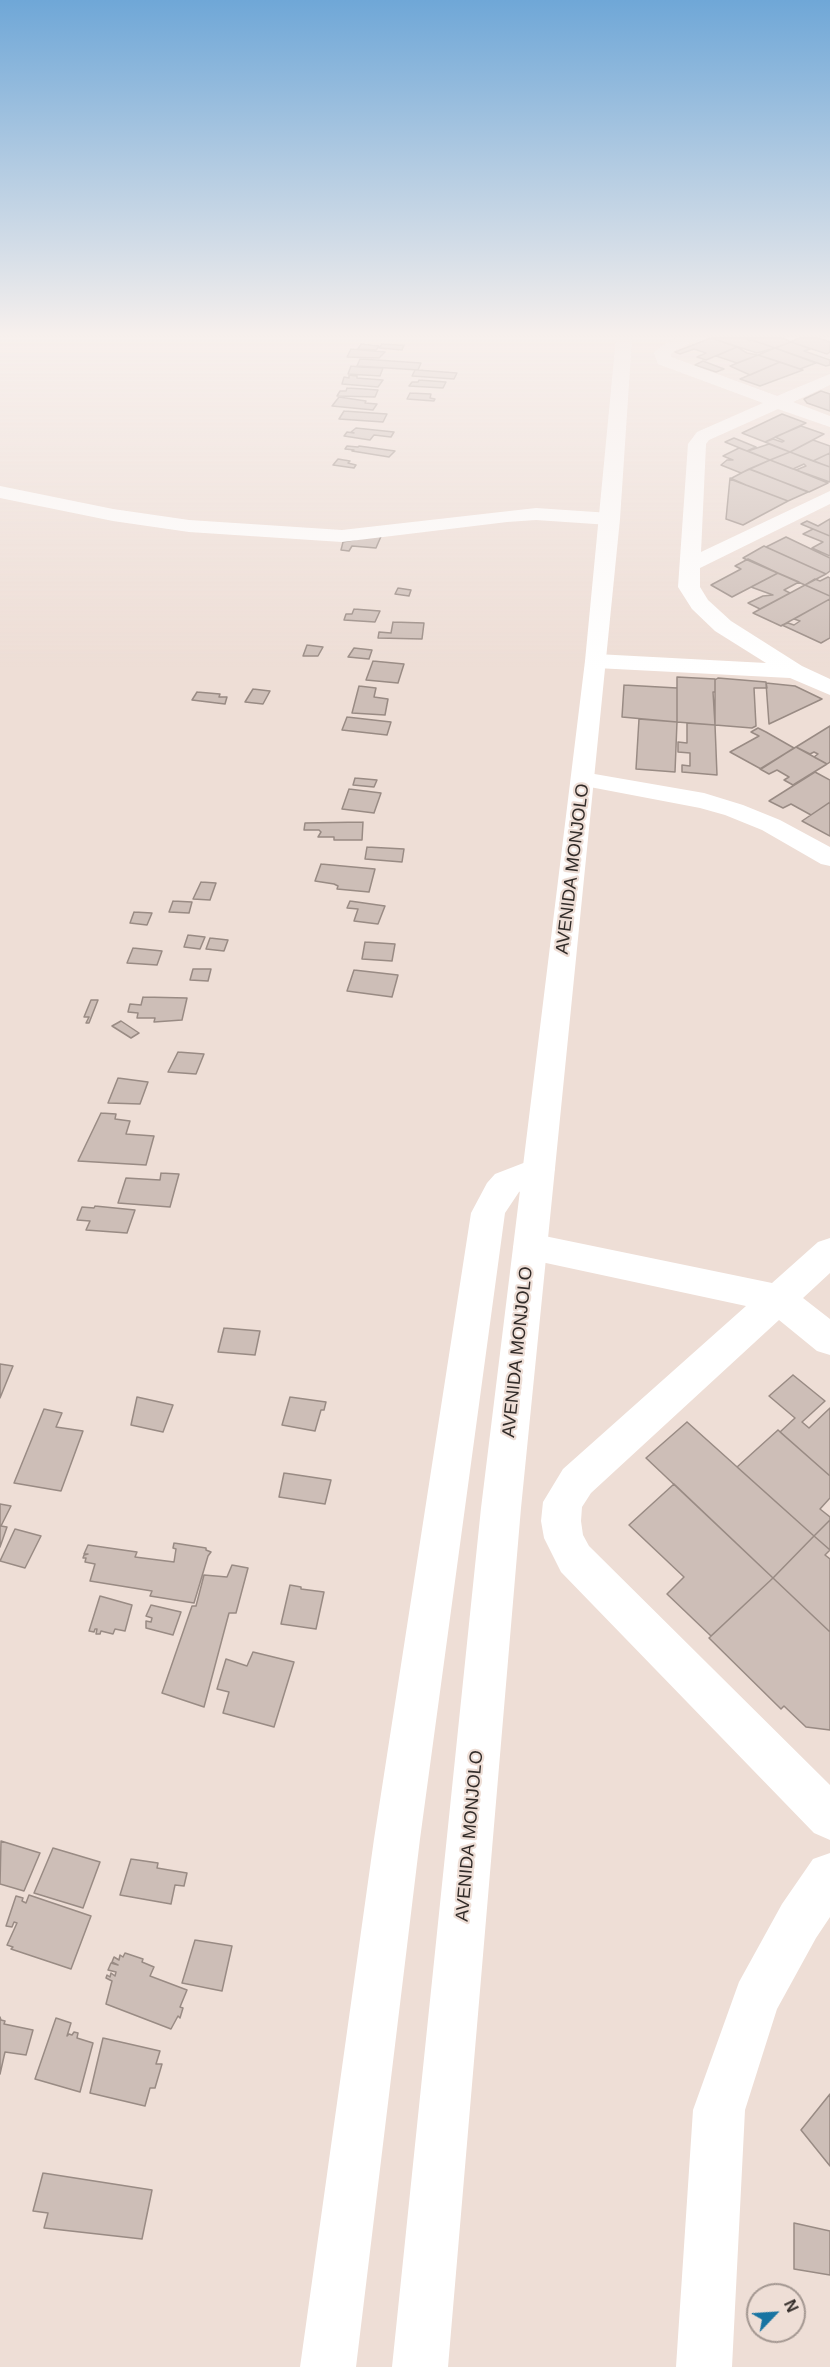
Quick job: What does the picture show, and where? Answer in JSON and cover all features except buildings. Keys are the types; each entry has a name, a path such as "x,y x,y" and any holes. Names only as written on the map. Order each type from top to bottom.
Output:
{"street":[{"name":"AVENIDA MONJOLO","path":"420,2367 501,1508 596,661 615,448"},
{"path":"697,448 689,587 700,604 723,626 800,674 830,688"},
{"path":"0,492 113,515 189,525 342,536 516,515 536,514 610,519"},
{"path":"690,565 830,497"},
{"path":"596,661 800,674 830,663"},
{"path":"583,779 704,801 734,810 771,825 830,858"},
{"path":"328,2367 397,1839 488,1214 499,1192 507,1184 539,1169"},
{"path":"530,1247 779,1299 830,1340"},
{"path":"830,1252 577,1481 563,1502 561,1521 564,1538 575,1559 830,1817"},
{"path":"704,2367 719,2110 756,1999 799,1921 830,1876"}]}
